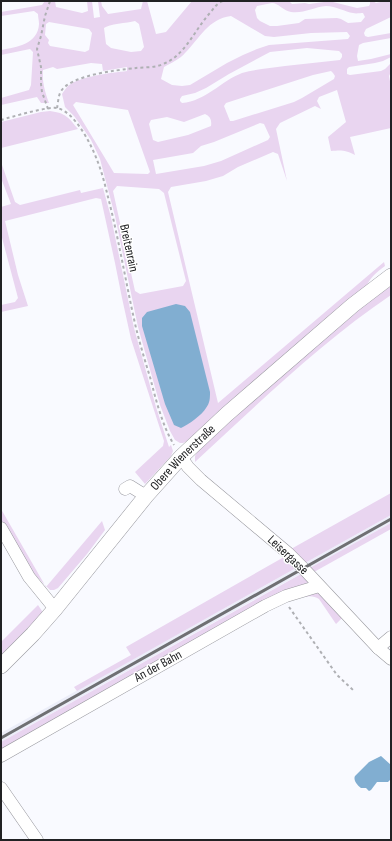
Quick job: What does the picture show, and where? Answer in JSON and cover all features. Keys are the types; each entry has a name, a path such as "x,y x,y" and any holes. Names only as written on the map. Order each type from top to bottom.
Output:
{"main road":[{"name":"Obere Wienerstraße","path":"1,666 33,634 55,609 146,496 181,457 228,414 391,276"}],"street":[{"name":"Leisergasse","path":"181,457 188,467 201,480 288,553 378,648 391,659"},
{"path":"125,489 130,486 146,496"},
{"path":"1,528 29,577 55,609"},
{"name":"An der Bahn","path":"1,756 265,606 286,596 319,586"},
{"path":"378,648 391,637"},
{"path":"1,788 37,840"}],"path":[{"path":"48,109 42,92 41,66 37,49 42,36 46,11 50,1"},
{"path":"1,120 57,108 60,92 68,84 78,79 91,75 164,64 175,58 184,48 204,18 217,4 223,1"},
{"name":"Breitenrain","path":"57,108 71,117 81,128 89,141 97,160 113,217 136,328 158,407 168,433 181,457"},
{"path":"286,596 289,608 337,675 353,690"}],"shaded area":[{"path":"45,1 55,1 56,7 82,13 88,11 87,1 92,1 94,18 100,17 98,1 101,1 102,6 108,14 141,9 143,1 147,1 156,34 166,32 192,1 289,1 292,4 333,2 357,8 369,6 370,1 376,3 391,1 391,17 366,29 364,33 365,36 368,37 391,33 391,38 359,45 357,56 358,61 391,54 391,57 375,63 349,67 347,69 347,74 350,75 381,71 391,63 391,72 389,76 391,87 391,128 350,137 355,155 338,150 331,151 328,137 346,122 337,90 319,97 317,101 321,109 315,106 280,123 276,129 287,181 278,154 273,152 238,167 223,176 206,181 171,187 168,192 218,403 384,262 385,266 371,278 366,288 183,443 175,440 160,405 138,327 115,216 100,159 91,140 74,116 65,107 62,94 68,86 80,80 127,71 127,67 103,71 102,64 91,63 57,69 53,67 43,70 44,87 49,103 41,103 37,97 1,105 1,98 29,90 31,85 33,52 30,49 1,55 1,50 20,46 31,40 38,31 39,24 38,14 34,11 1,16 1,12 42,5","holes":["272,3 277,4 288,11 295,12 326,6 354,13 363,13 365,17 361,22 348,23 337,18 305,19 299,23 270,26 257,18 255,10 257,6","231,16 265,36 274,37 311,33 347,32 350,36 348,39 269,45 227,63 190,85 172,85 161,79 164,67 183,55 210,25 216,21","135,21 139,24 144,47 141,51 131,52 111,48 106,44 104,28","49,22 89,29 92,33 89,50 85,52 50,46 48,43 49,40 45,35 46,24","307,48 339,51 342,54 340,60 253,70 242,73 199,99 182,103 180,101 182,96 195,93 270,52","331,71 335,76 334,79 294,102 233,121 230,121 224,106 226,103 313,75","76,102 128,110 150,172 148,174 114,173 73,105","205,114 210,118 211,126 188,135 158,142 153,140 149,124 151,120 167,117 184,122","260,123 264,124 270,137 268,140 221,161 204,166 156,174 153,160 193,153 201,146","117,186 159,189 164,193 186,281 183,286 140,294 135,291 113,191"]},
{"path":"50,111 60,113 67,117 78,129 1,148 1,122"},
{"path":"1,162 15,202 20,205 80,190 81,193 103,188 111,217 134,328 156,407 169,447 171,445 173,451 171,456 145,484 135,472 163,446 164,441 131,339 101,199 96,198 5,221 18,275 28,306 1,312 1,305 15,302 18,298 1,234 1,207 11,204 1,178"},
{"path":"391,283 391,295 339,333 314,354 195,462 195,456 198,451 232,419 357,310"},
{"path":"391,493 391,515 305,563 291,549"},
{"path":"1,509 45,585 34,574 7,531 1,519"},
{"path":"391,515 391,523 1,742 1,733"},
{"path":"102,521 105,530 58,588 50,590 46,586"},
{"path":"391,523 391,529 314,572 310,568"},
{"path":"284,557 296,568 77,691 74,687 131,655 126,647"},
{"path":"301,574 308,581 307,585 1,752 1,742"},
{"path":"317,593 323,596 342,618 336,624 319,599 313,596 306,596"},
{"path":"38,605 42,611 42,614 1,658 1,642"}],"water":[{"path":"176,304 185,306 190,312 210,392 209,402 204,411 195,420 181,428 174,425 165,404 142,326 142,318 147,312"},
{"path":"381,756 391,765 390,780 388,782 377,782 369,791 366,788 361,788 356,782 355,776 369,762"}],"railway":[{"path":"1,738 391,519"}]}
